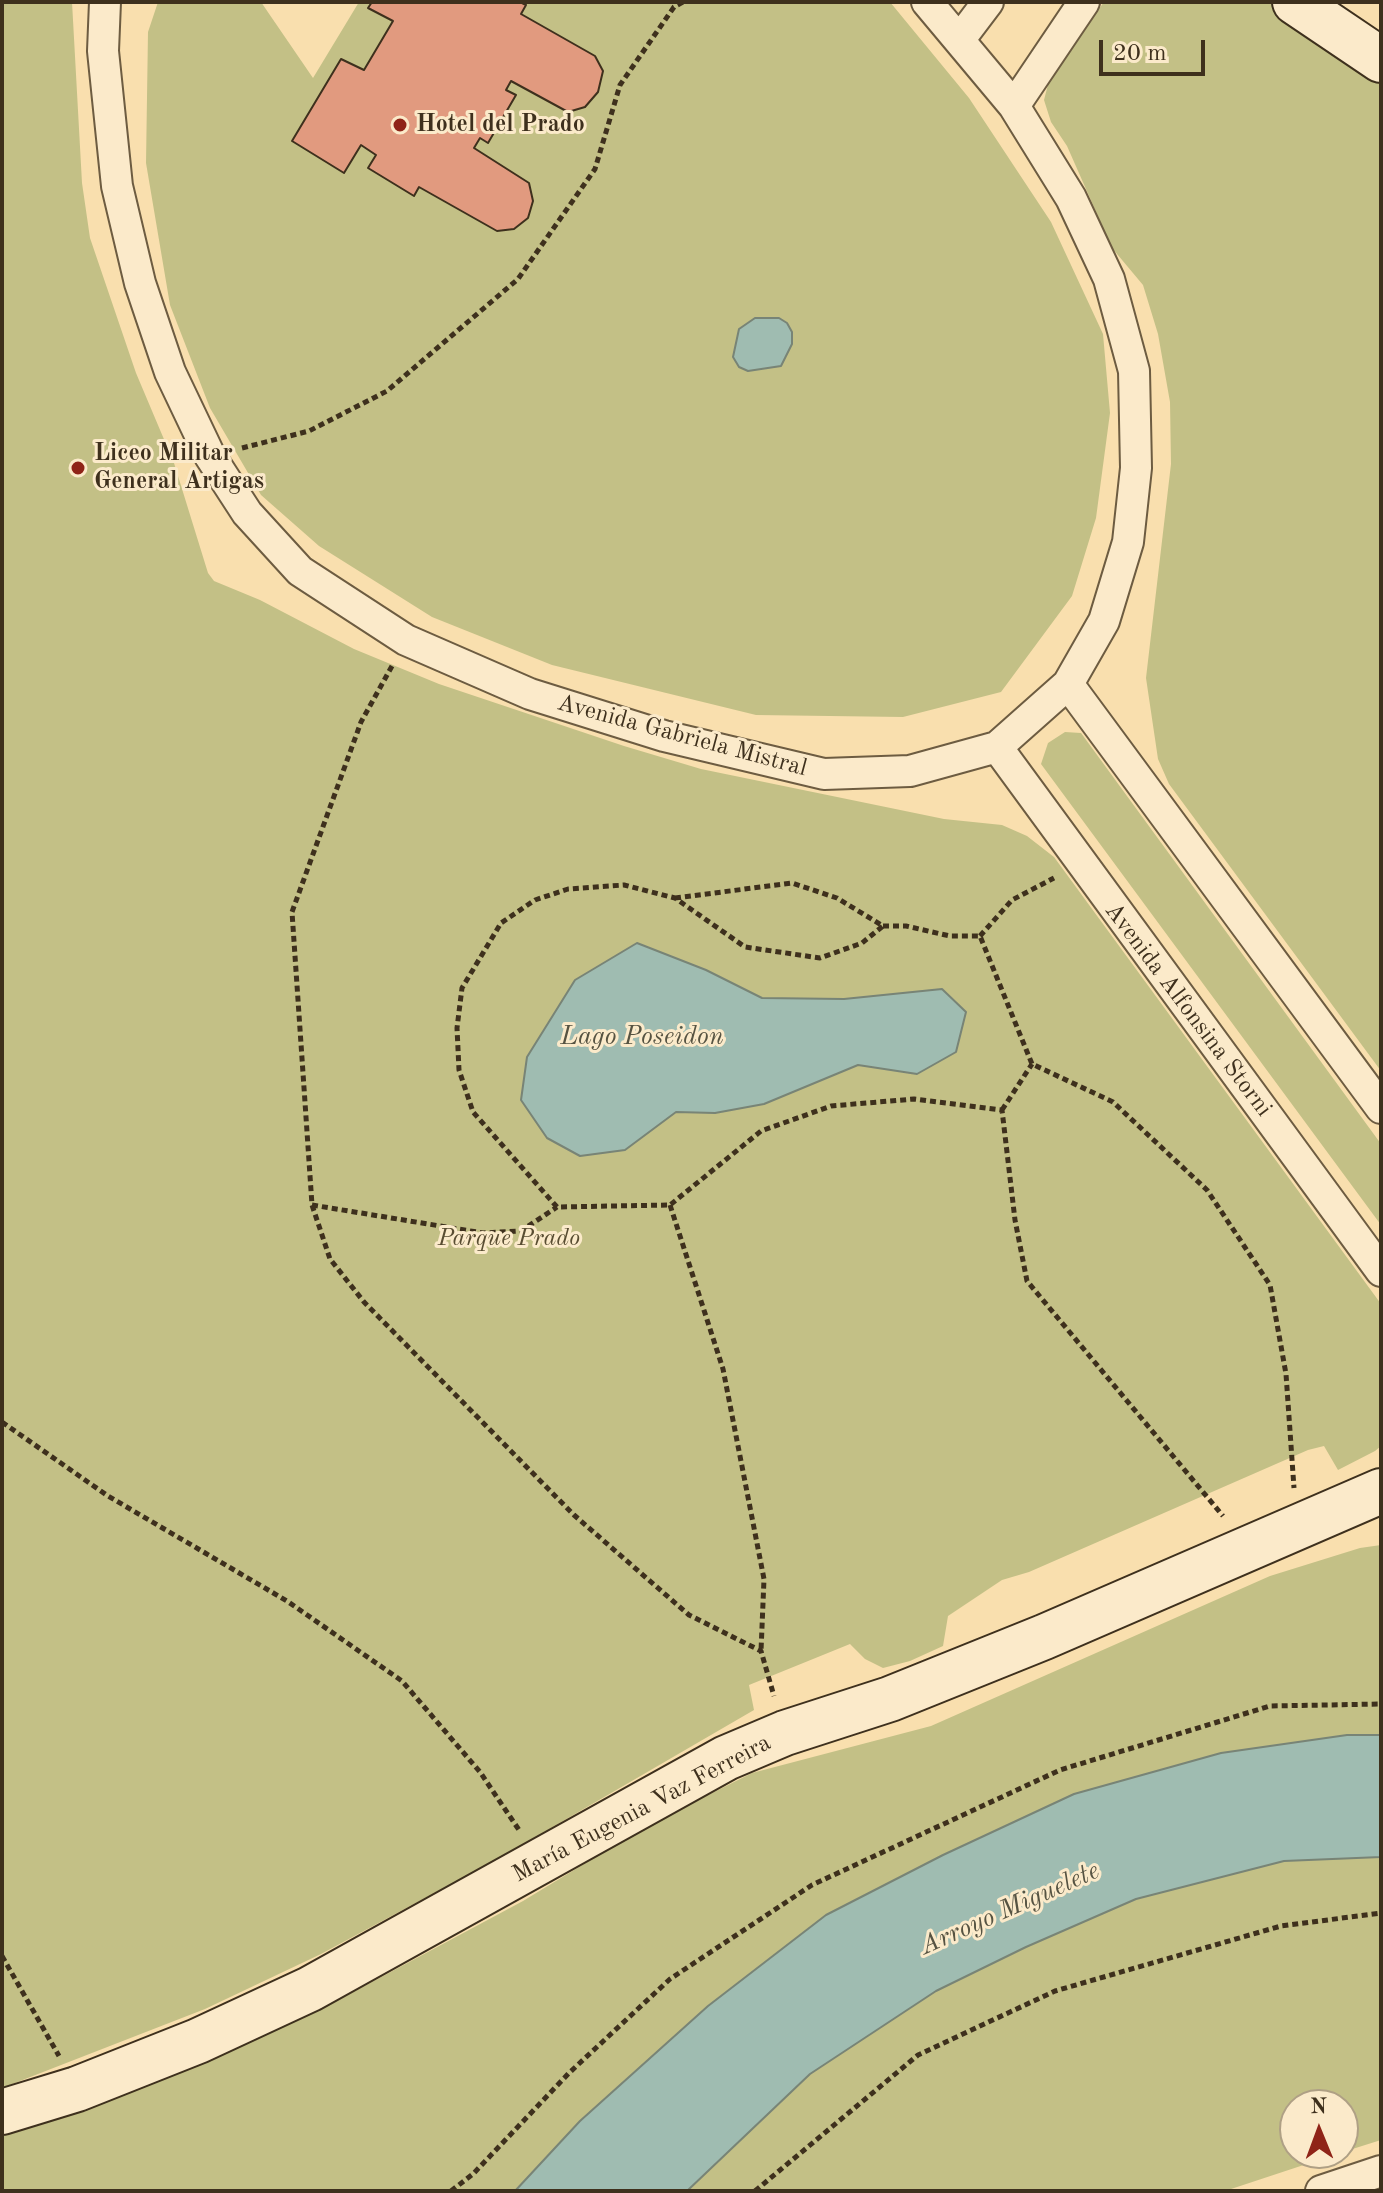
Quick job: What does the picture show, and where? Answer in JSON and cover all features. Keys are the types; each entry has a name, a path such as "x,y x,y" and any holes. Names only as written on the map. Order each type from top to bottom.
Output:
{"street":[{"name":"Avenida Gabriela Mistral","path":"105,2 103,51 117,186 140,283 170,372 210,456 247,513 300,571 406,640 545,699 664,736 824,774 910,771 997,747 1068,684 1104,621 1128,542 1136,468 1134,371 1109,279 1071,198 1014,106 927,2"},
{"path":"960,39 988,2"},
{"path":"1014,106 1084,2"},
{"path":"1295,2 1381,60"},
{"path":"1068,684 1381,1108"},
{"name":"Avenida Alfonsina Storni","path":"997,747 1080,865 1381,1271"},
{"name":"María Eugenia Vaz Ferreira","path":"2,2112 77,2089 198,2041 310,1989 726,1758 785,1733 904,1693 1251,1549 1381,1491"},
{"path":"1321,2191 1381,2171"}],"path":[{"path":"210,456 309,431 387,391 518,279 595,169 620,85 674,7 683,2"},
{"path":"406,640 361,722 292,912 312,1205 330,1259 364,1302 574,1515 689,1615 761,1651"},
{"path":"675,898 792,883 837,898 883,926 906,926 950,936 980,936 1012,900 1080,865"},
{"path":"557,1207 473,1112 459,1070 457,1028 462,988 501,923 535,900 568,889 624,885 675,898 745,947 778,953 820,958 862,943 883,926"},
{"path":"980,936 1032,1064 1113,1102 1166,1151 1207,1190 1270,1285 1286,1374 1297,1529"},
{"path":"1032,1064 1002,1110 1015,1220 1027,1281 1251,1549"},
{"path":"312,1205 483,1233 521,1231 557,1207 670,1205 761,1131 831,1106 914,1099 1002,1110"},
{"path":"670,1205 723,1369 764,1579 761,1651 785,1733"},
{"path":"2,1422 108,1496 287,1601 402,1681 480,1772 541,1863"},
{"path":"451,2191 473,2174 569,2073 670,1979 812,1885 1060,1770 1270,1706 1381,1704"},
{"path":"755,2191 918,2055 1055,1991 1281,1926 1381,1913"},
{"path":"2,1956 77,2089"}],"green space":[{"name":"Parque Prado","path":"2,2 72,2 82,183 90,238 136,373 174,463 208,573 214,581 260,600 354,649 439,684 624,746 701,769 944,819 1002,825 1027,836 1054,857 1381,1304 1381,1446 1338,1470 1324,1446 1308,1450 1029,1572 1002,1580 948,1616 943,1646 910,1661 883,1668 865,1659 850,1644 749,1685 754,1710 501,1857 321,1954 205,2009 2,2088"},
{"path":"158,2 261,2 313,78 359,2 890,2 969,98 1051,222 1103,334 1110,413 1096,518 1072,596 1001,692 903,717 756,715 552,665 432,617 319,546 261,495 210,408 170,305 146,163 148,32"},
{"path":"1104,2 1275,2 1381,75 1381,1071 1169,784 1158,759 1146,678 1171,464 1170,402 1158,334 1143,285 1112,248 1067,146 1051,122 1044,100 1051,73"},
{"path":"1065,732 1081,733 1381,1144 1381,1225 1041,764 1048,743"},
{"path":"1381,1545 1381,1735 1347,1735 1221,1753 1074,1794 943,1855 826,1915 708,2006 580,2121 515,2191 2,2191 2,2136 91,2107 329,2005 523,1901 650,1824 752,1773 931,1726 1270,1576 1360,1548"},
{"path":"1381,1857 1381,2140 1359,2147 1359,2089 1279,2089 1279,2169 1292,2169 1225,2191 687,2191 810,2074 936,1991 1136,1899 1284,1861"}],"water":[{"path":"755,318 779,318 787,323 792,332 792,344 781,366 748,371 739,367 733,357 739,329"},
{"name":"Lago Poseidon","path":"637,943 706,970 762,998 844,999 942,989 966,1012 956,1052 917,1074 858,1065 764,1104 715,1113 676,1112 625,1150 580,1156 547,1138 521,1100 527,1057 575,980"},
{"name":"Arroyo Miguelete","path":"1347,1735 1381,1735 1381,1857 1284,1861 1136,1899 1026,1947 936,1991 810,2074 687,2191 515,2191 580,2121 708,2006 826,1915 943,1855 1074,1794 1221,1753"}],"building":[{"name":"Hotel del Prado","path":"372,2 520,2 526,5 521,14 595,56 603,71 598,92 585,107 568,112 511,81 506,90 516,95 488,143 480,138 474,148 529,183 533,201 528,218 514,229 497,231 419,187 414,196 368,168 376,155 361,145 344,173 292,141 341,59 364,70 393,21 368,8"}],"place":[{"name":"Hotel del Prado","path":"400,125"},
{"name":"Liceo Militar General Artigas","path":"78,468"}]}
